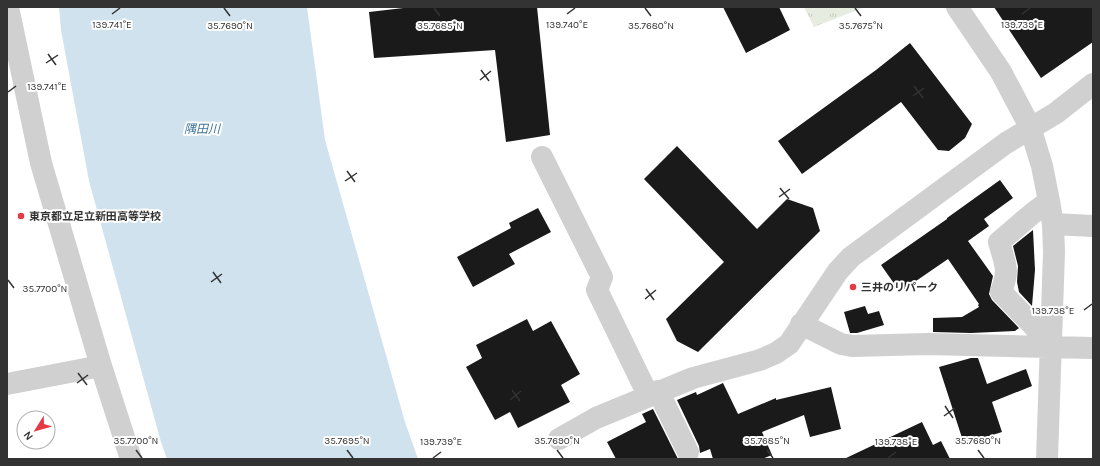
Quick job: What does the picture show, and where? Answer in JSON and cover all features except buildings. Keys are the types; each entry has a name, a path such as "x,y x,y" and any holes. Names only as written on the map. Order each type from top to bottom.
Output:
{"street":[{"path":"8,7 41,163 101,366 131,459"},
{"path":"958,7 1001,72 1030,127 1042,166 1050,201 1054,252 1052,347 1047,459"},
{"path":"559,439 596,418 653,393 693,378 760,360 776,353 789,344 838,271 851,257 1006,143 1030,127 1056,113 1093,84"},
{"path":"542,157 602,278 597,290 653,393 688,452"},
{"path":"1050,201 1032,213 999,242 1007,270 1001,292 1052,347"},
{"path":"1053,224 1093,226"},
{"path":"802,324 841,344 852,346 928,344 1093,348"},
{"path":"7,384 101,366"}],"green space":[{"path":"804,7 865,7 814,27"}],"water":[{"name":"隅田川","path":"59,7 307,7 325,140 405,422 418,459 167,459 89,181 61,30"}],"place":[{"name":"東京都立足立新田高等学校","path":"21,216"},
{"name":"三井のリパーク","path":"853,287"}]}
